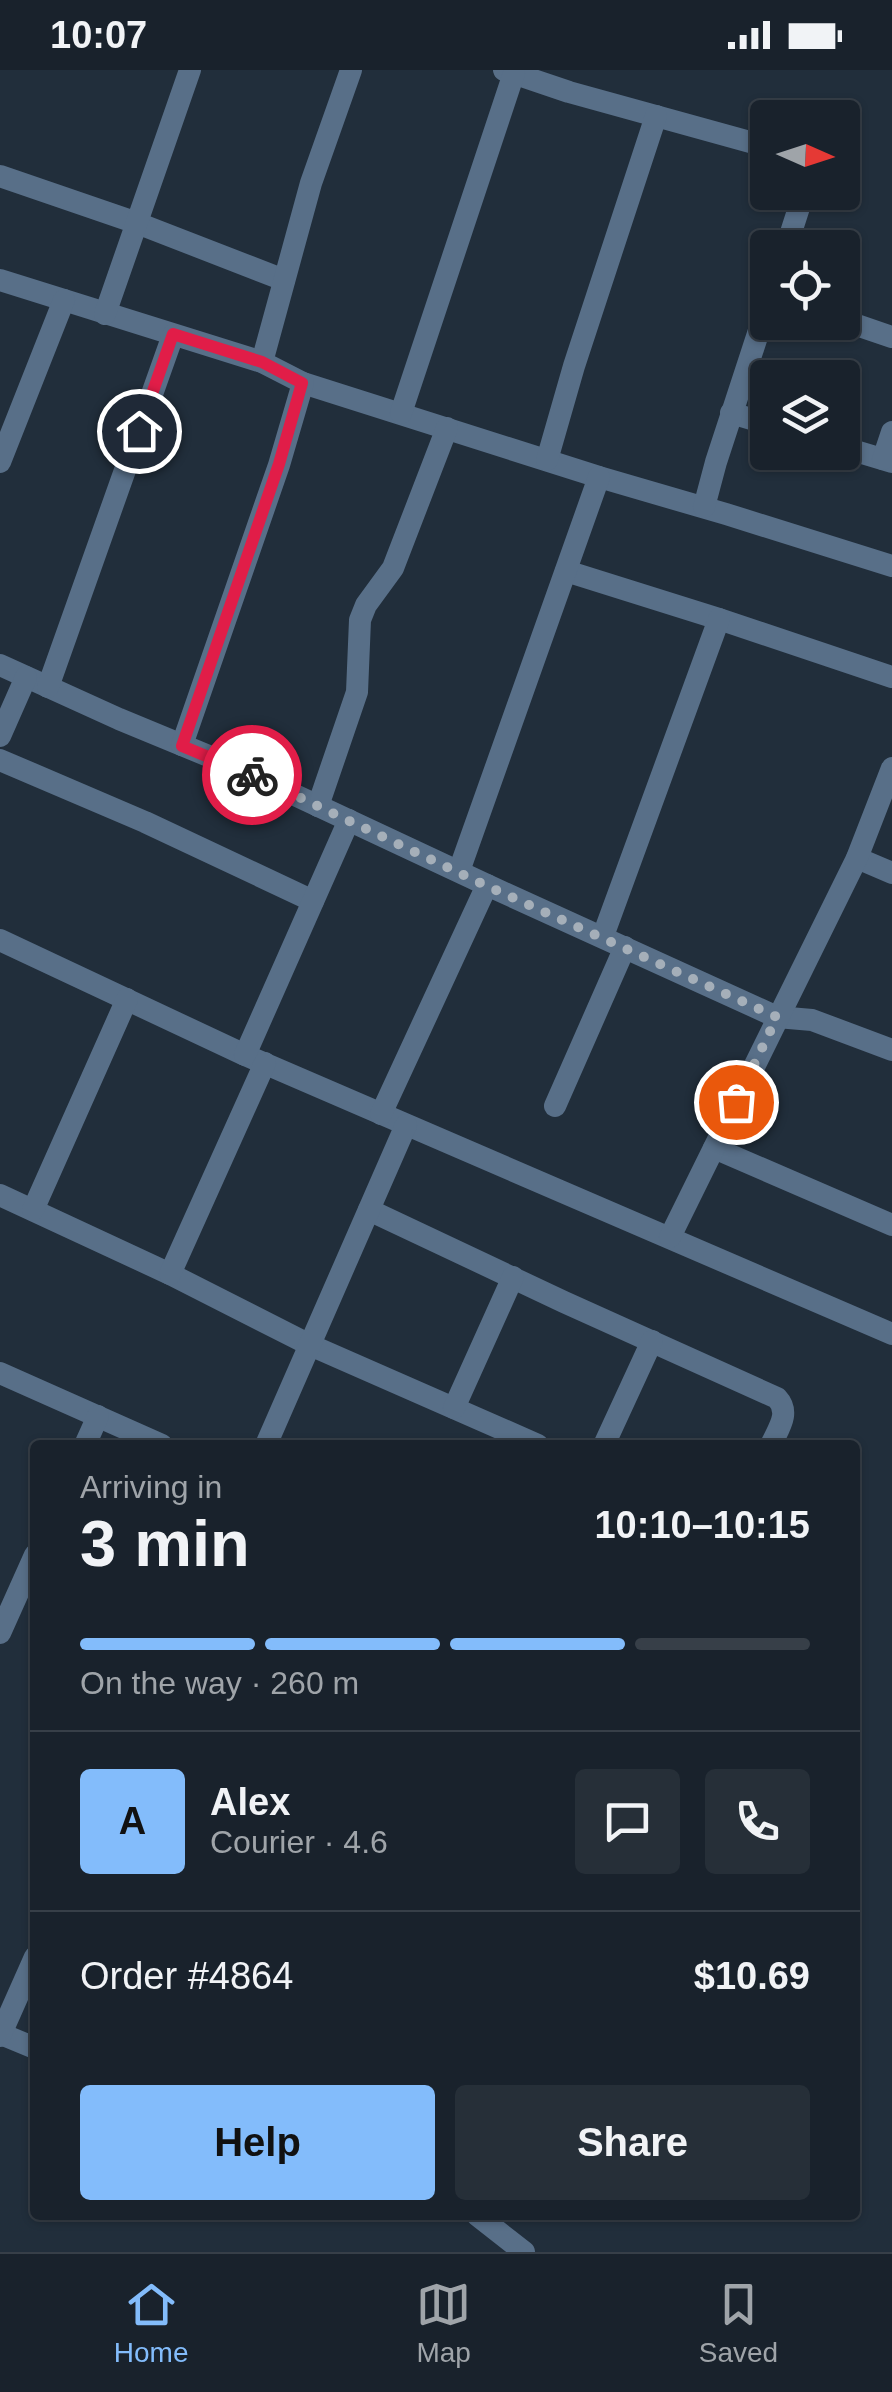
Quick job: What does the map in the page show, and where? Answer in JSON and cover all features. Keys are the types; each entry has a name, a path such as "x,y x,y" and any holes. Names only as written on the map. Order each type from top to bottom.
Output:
{"street":[{"path":"105,314 190,70"},
{"path":"262,362 311,183 351,70"},
{"path":"401,413 509,72 750,142"},
{"path":"547,460 656,116"},
{"path":"0,176 284,280"},
{"path":"0,280 262,362 302,383 892,566"},
{"path":"0,462 64,300"},
{"path":"860,326 892,337"},
{"path":"48,687 173,334"},
{"path":"704,507 756,340"},
{"path":"182,746 279,464 302,383"},
{"path":"732,412 750,418"},
{"path":"318,806 357,692 360,620 392,568 447,428"},
{"path":"860,452 888,460 892,432"},
{"path":"459,871 599,477"},
{"path":"566,571 892,677"},
{"path":"602,936 718,619"},
{"path":"0,665 777,1017 812,1020 892,1050"},
{"path":"0,736 26,677"},
{"path":"0,760 146,822 312,902"},
{"path":"670,1237 857,858 892,768"},
{"path":"170,1274 312,902 348,820"},
{"path":"857,858 892,873"},
{"path":"381,1114 487,886"},
{"path":"0,940 255,1059 892,1334"},
{"path":"555,1106 625,947"},
{"path":"33,1210 126,999"},
{"path":"268,1440 406,1125"},
{"path":"714,1148 892,1225"},
{"path":"0,1195 310,1345 527,1440"},
{"path":"369,1210 778,1398 784,1405 784,1415 773,1440"},
{"path":"454,1408 513,1277"},
{"path":"606,1440 652,1341"},
{"path":"0,1373 151,1440"},
{"path":"86,1440 98,1416"},
{"path":"0,1633 30,1566"},
{"path":"30,1968 0,2035 30,2046"},
{"path":"484,2220 524,2252"}],"way so far":[{"path":"252,775 777,1017 736,1102"}],"route":[{"path":"139,431 173,334 262,362 302,383 279,464 182,746 252,775"}]}
